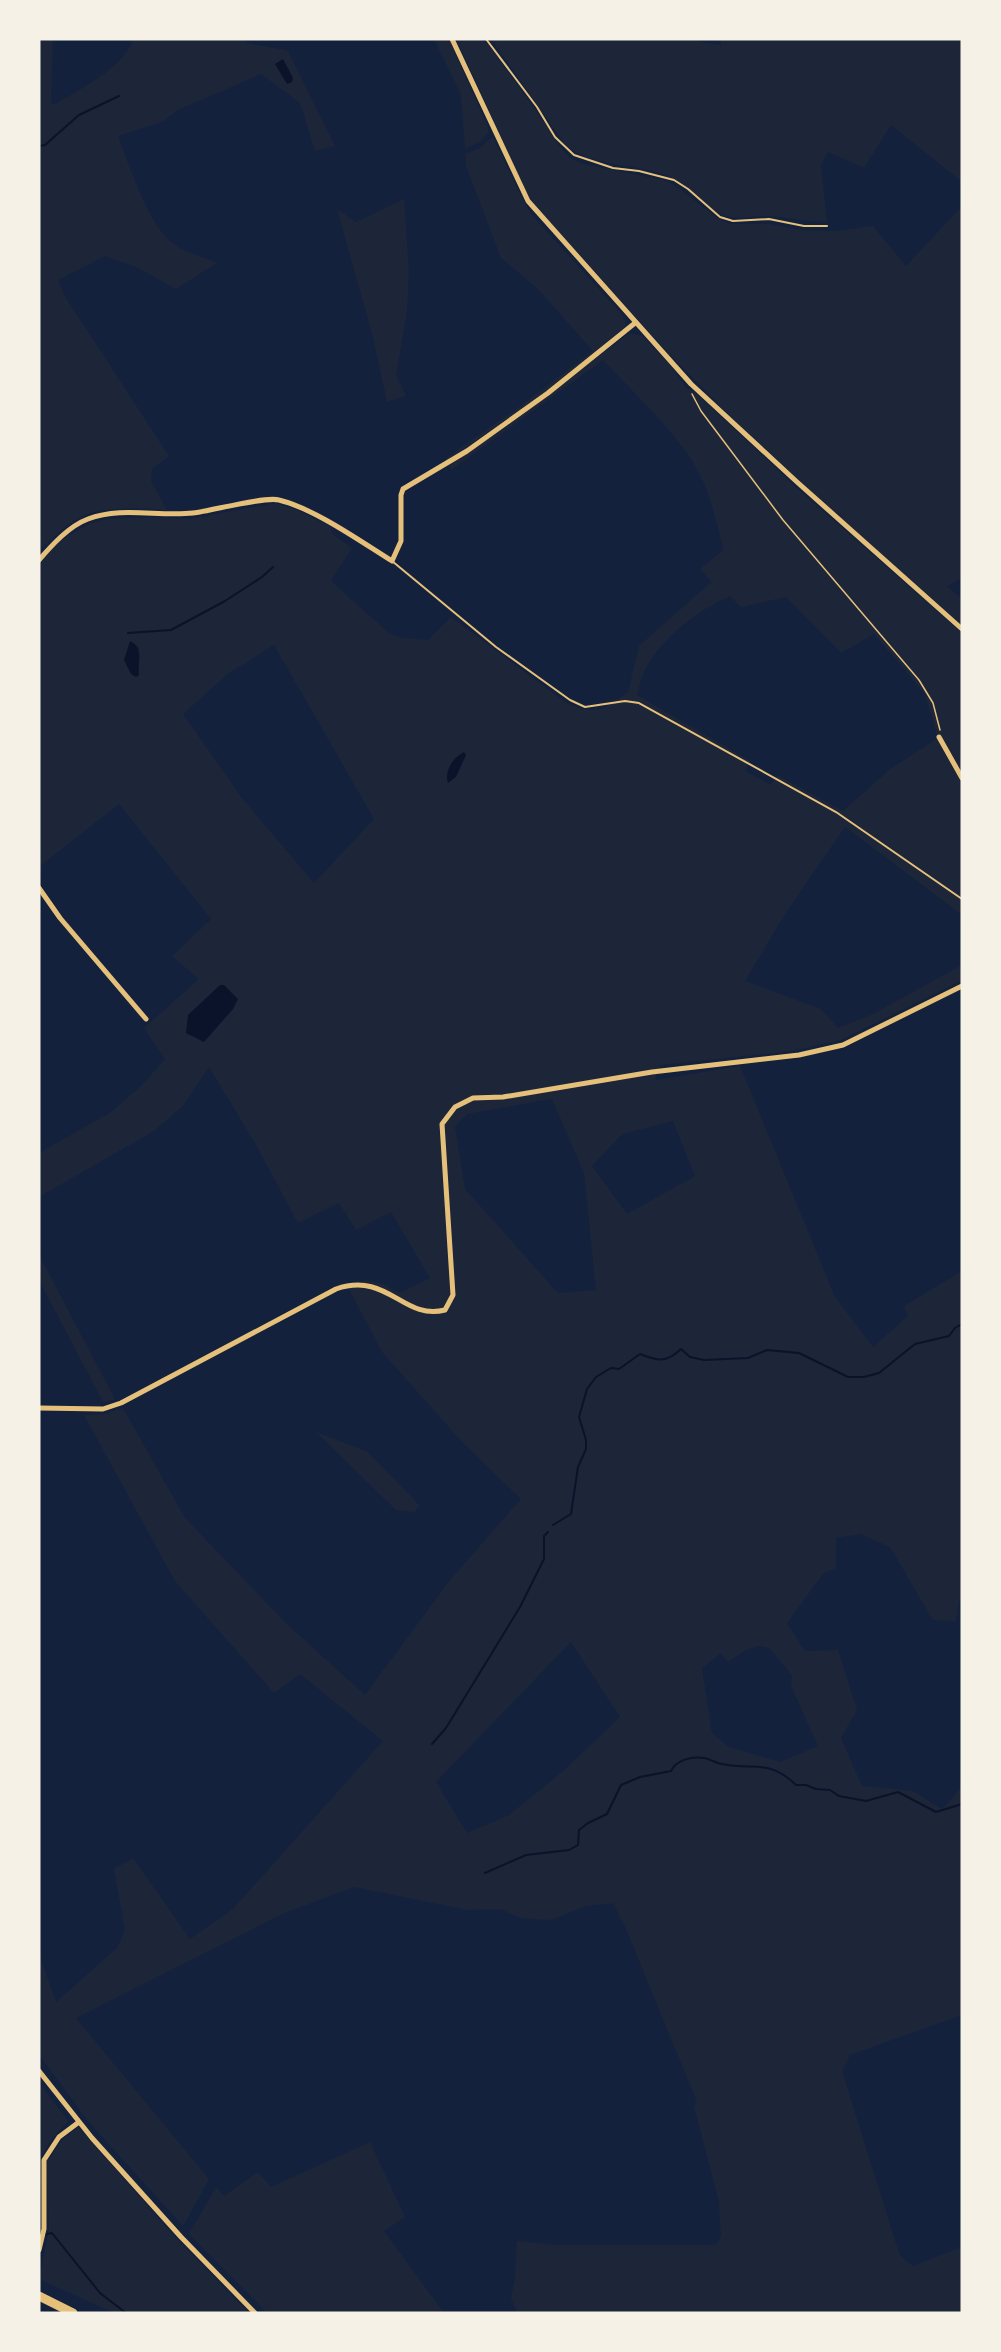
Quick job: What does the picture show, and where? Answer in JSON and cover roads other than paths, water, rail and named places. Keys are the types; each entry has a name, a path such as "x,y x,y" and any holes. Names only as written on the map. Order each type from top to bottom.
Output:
{"highway":[{"path":"39,2296 73,2313"}],"street":[{"path":"452,39 528,201 691,384 797,482 962,628"},
{"path":"39,560 70,530 87,519 106,514 190,514 276,499 297,506 392,561 401,541 403,489 467,450 548,393 635,323"},
{"path":"939,737 962,778"},
{"path":"39,888 60,918 146,1019"},
{"path":"39,1408 103,1409 121,1403 336,1289 351,1284 381,1289 410,1306 426,1312 445,1310 453,1295 442,1124 455,1107 473,1098 503,1097 620,1076 810,1052 843,1045 962,986"},
{"path":"39,2071 79,2122 181,2237 255,2313"},
{"path":"39,2250 44,2229 44,2160 59,2137 79,2122"}],"lane":[{"path":"486,39 537,107 555,137 574,155 613,168 639,171 674,180 720,217 733,220 769,219 804,226 827,226"},
{"path":"392,561 496,648 570,700 585,707 626,700 639,703 836,812 962,899"}],"waterway":[{"path":"39,146 45,145 79,115 119,96"},
{"path":"128,633 171,630 225,601 262,577 273,567"},
{"path":"553,1525 571,1514 578,1467 586,1449 586,1440 579,1417 587,1389 596,1377 611,1368 619,1369 640,1354 666,1359 681,1349 690,1357 704,1360 748,1358 767,1350 799,1353 848,1377 864,1377 879,1373 915,1344 949,1336 955,1328 962,1324"},
{"path":"432,1744 446,1728 520,1607 544,1559 544,1536 548,1532"},
{"path":"485,1873 526,1855 569,1850 578,1845 579,1830 607,1814 621,1785 640,1777 671,1771 677,1764 690,1758 704,1758 733,1766 769,1768 796,1785 830,1790 839,1796 866,1801 898,1792 936,1812 962,1804"},
{"path":"39,2236 52,2233 100,2293 126,2313"}]}
